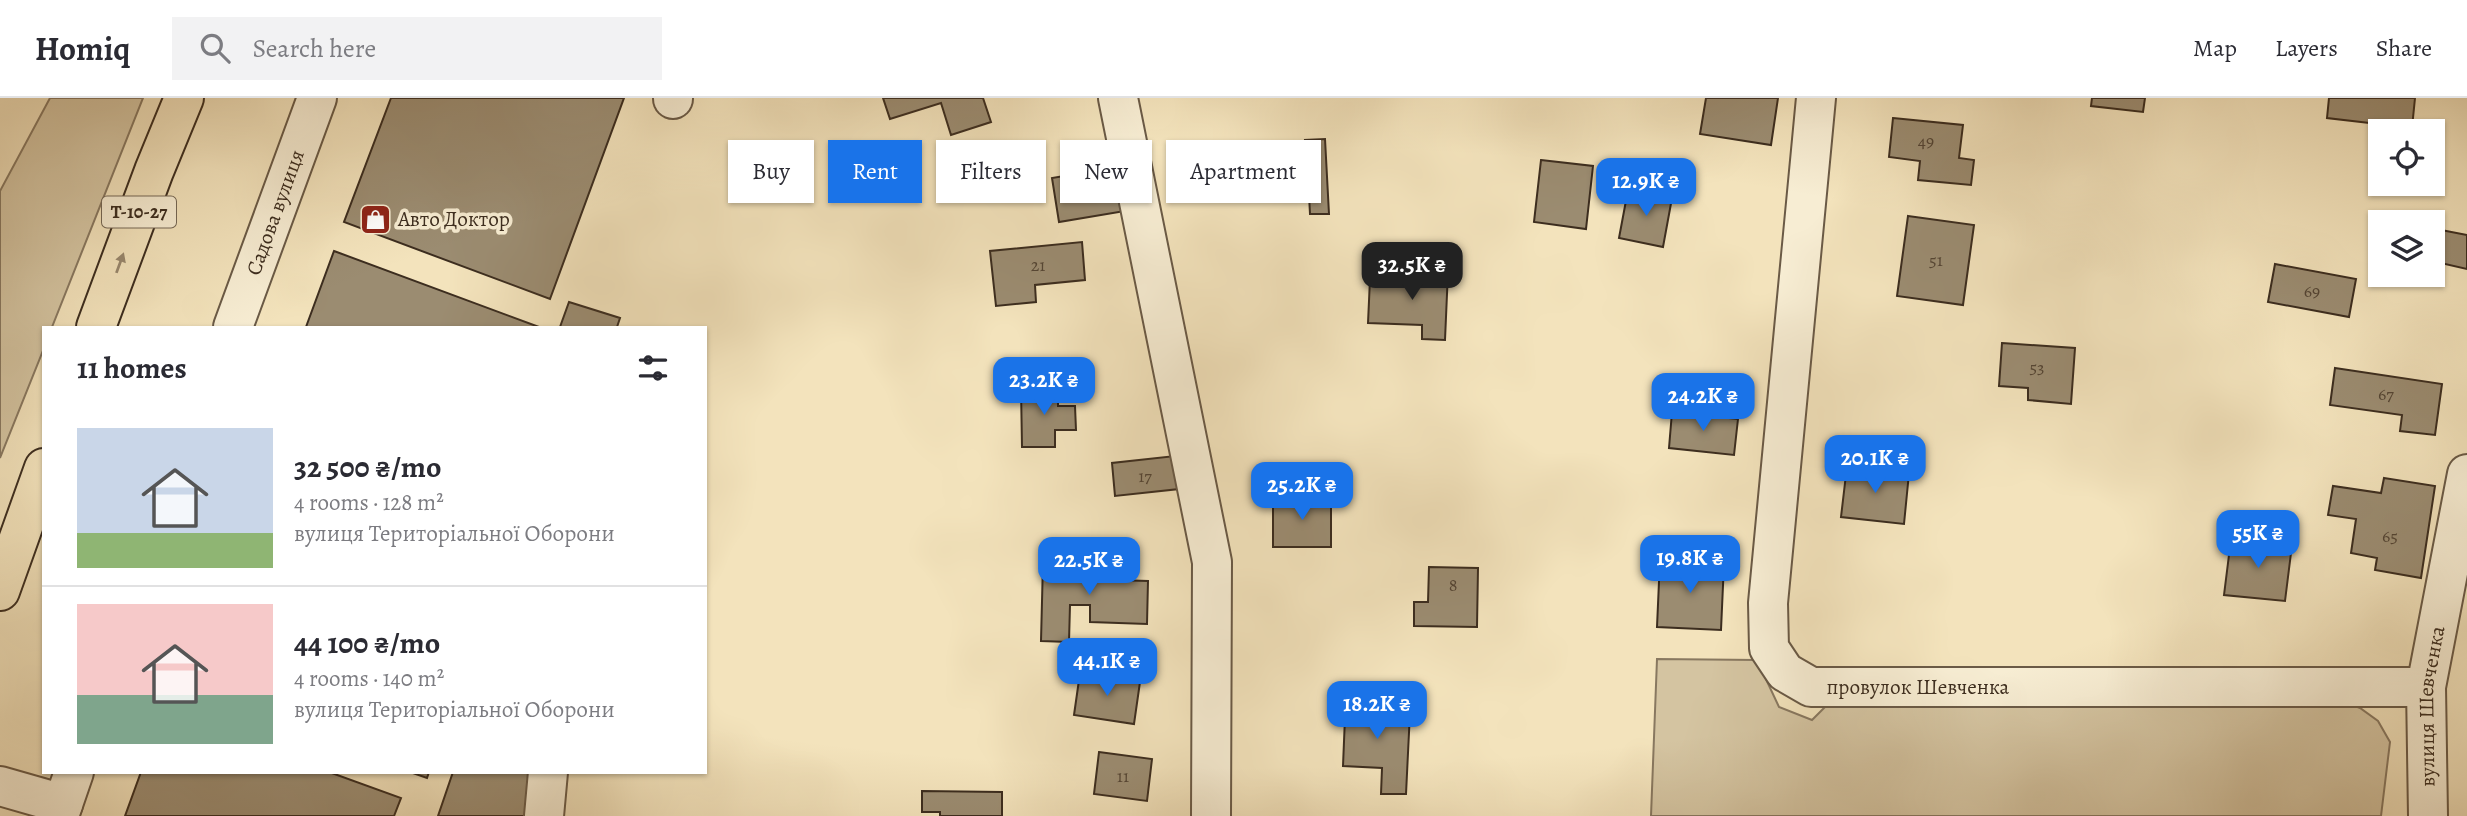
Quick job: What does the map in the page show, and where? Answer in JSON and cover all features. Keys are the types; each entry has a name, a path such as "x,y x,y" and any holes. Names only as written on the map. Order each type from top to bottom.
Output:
{"highway":[{"name":"Т-10-27","path":"96,326 184,98"},
{"path":"0,591 42,474"}],"street":[{"name":"Садова вулиця","path":"233,326 317,98"},
{"path":"1118,98 1212,562 1212,816"},
{"name":"провулок Шевченка","path":"1816,98 1768,603 1769,648 1784,672 1811,687 2426,687"},
{"name":"вулиця Шевченка","path":"2428,816 2426,687 2467,474"},
{"path":"544,816 548,774"},
{"path":"0,786 65,797"}],"shaded area":[{"path":"50,98 143,98 52,326 42,326 42,353 0,458 0,191"},
{"path":"1657,659 1757,660 1779,707 1812,720 1831,701 2330,696 2360,708 2378,721 2390,742 2381,816 1651,816"}],"building":[{"path":"391,98 624,98 550,299 344,222"},
{"path":"883,98 983,98 991,122 951,135 941,103 890,119"},
{"path":"1706,98 1778,98 1771,145 1700,134"},
{"path":"2092,98 2145,98 2143,112 2091,106"},
{"path":"2329,98 2415,98 2413,119 2368,119 2368,123 2327,118"},
{"path":"1893,118 1963,125 1959,158 1974,160 1971,185 1918,180 1920,161 1889,157"},
{"path":"1325,139 1329,214 1310,214 1309,203 1321,203 1321,140 1305,140"},
{"path":"1541,160 1593,166 1586,229 1534,222"},
{"path":"1060,177 1060,203 1130,203 1131,210 1059,222 1052,178"},
{"path":"1628,190 1672,198 1663,247 1619,238"},
{"path":"1908,216 1974,225 1963,305 1897,296"},
{"path":"2445,231 2467,235 2467,269 2445,264"},
{"path":"1082,242 1085,280 1035,285 1036,302 996,306 990,251"},
{"path":"334,251 536,326 306,326"},
{"path":"2275,264 2356,279 2349,317 2268,302"},
{"path":"1412,269 1448,271 1445,340 1422,339 1422,325 1368,323 1370,279 1412,281"},
{"path":"569,302 620,318 617,326 560,326"},
{"path":"2002,343 2075,348 2071,404 2028,400 2028,388 1999,386"},
{"path":"2335,368 2442,384 2435,435 2400,431 2402,415 2330,405"},
{"path":"1021,388 1058,388 1058,406 1075,406 1076,430 1055,430 1055,447 1022,447"},
{"path":"1672,412 1738,419 1734,455 1669,448"},
{"path":"1175,456 1179,489 1115,496 1112,463"},
{"path":"1847,466 1909,473 1904,524 1841,517"},
{"path":"2384,478 2435,486 2421,578 2375,570 2377,558 2351,553 2356,519 2328,515 2333,486 2381,493"},
{"path":"1331,496 1331,547 1273,547 1273,497"},
{"path":"2231,539 2292,545 2285,601 2224,595"},
{"path":"1660,559 1724,563 1721,630 1657,627"},
{"path":"1043,562 1116,564 1115,580 1148,581 1147,624 1090,622 1090,605 1070,605 1069,642 1041,641"},
{"path":"1429,567 1478,568 1477,627 1414,626 1414,602 1428,602"},
{"path":"1080,673 1140,682 1134,724 1074,715"},
{"path":"1346,693 1376,694 1375,711 1410,712 1406,794 1381,794 1382,768 1343,766"},
{"path":"1099,752 1152,759 1147,801 1094,794"},
{"path":"140,774 335,774 401,798 394,816 125,816"},
{"path":"452,774 533,774 527,816 438,816"},
{"path":"922,791 1002,792 1002,816 940,816 940,812 922,812"}],"place":[{"name":"Авто Доктор","path":"375,219"}]}
